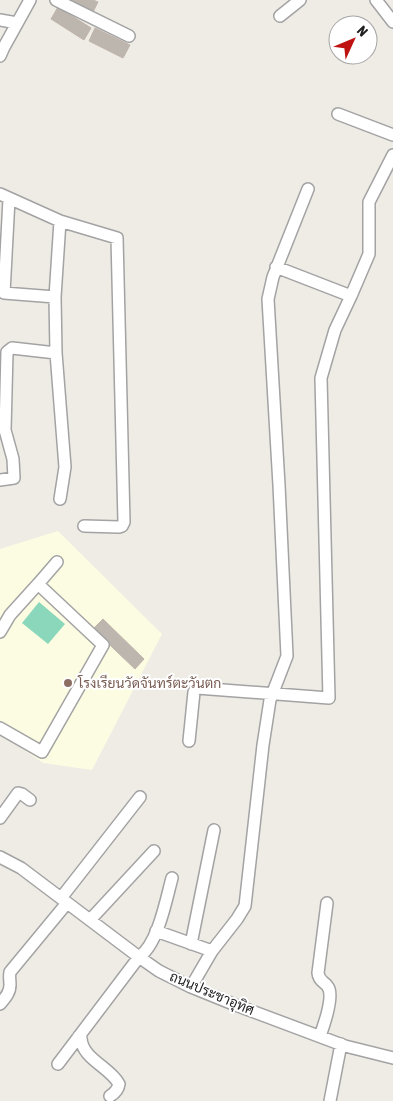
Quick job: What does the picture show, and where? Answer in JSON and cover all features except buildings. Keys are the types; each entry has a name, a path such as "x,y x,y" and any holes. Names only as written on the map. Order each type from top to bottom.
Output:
{"street":[{"path":"0,56 30,0"},
{"path":"56,0 128,36"},
{"path":"280,16 300,0"},
{"path":"376,0 393,22"},
{"path":"0,20 17,23"},
{"path":"338,114 393,135"},
{"path":"190,741 194,692 197,688 329,698 322,378 335,330 369,254 369,202 393,155"},
{"path":"191,987 212,951 245,906 263,744 272,694 287,656 268,299 276,267 308,189"},
{"path":"55,296 4,293 5,196 60,221 118,238 124,522 120,527 84,526"},
{"path":"60,221 55,296 56,353 65,467 60,499"},
{"path":"276,267 351,296"},
{"path":"0,480 14,478 13,459 5,430 7,352 12,348 56,353"},
{"path":"0,632 10,615 58,562"},
{"path":"0,728 42,752 103,646 38,584"},
{"path":"0,818 18,793 30,800"},
{"path":"0,1004 10,990 8,978 10,972 140,797"},
{"path":"191,944 214,830"},
{"path":"90,920 154,850"},
{"name":"ถนนประชาอุทิศ","path":"0,857 21,868 139,957 191,987 341,1044 393,1058"},
{"path":"58,1064 139,957 150,946 172,878"},
{"path":"320,1036 326,1020 330,994 329,988 318,978 327,903"},
{"path":"156,931 212,951"},
{"path":"79,1036 85,1050 119,1084 115,1092 110,1096"},
{"path":"330,1101 341,1044"}],"shaded area":[{"name":"โรงเรียนวัดจันทร์ตะวันตก","path":"58,531 162,634 92,770 43,763 0,733 0,549"}],"green space":[{"path":"39,602 65,624 48,644 22,623"}],"place":[{"name":"โรงเรียนวัดจันทร์ตะวันตก","path":"68,683"}]}
